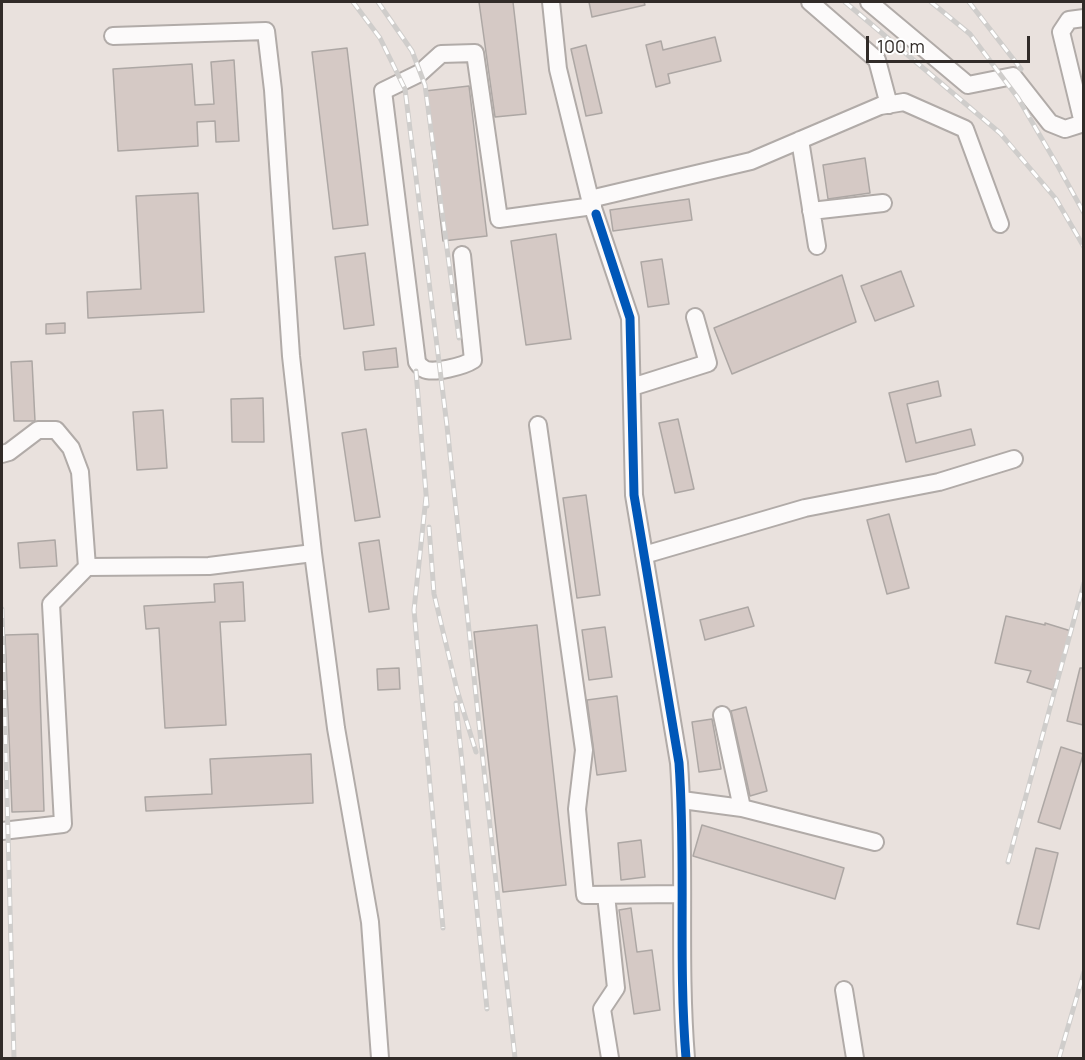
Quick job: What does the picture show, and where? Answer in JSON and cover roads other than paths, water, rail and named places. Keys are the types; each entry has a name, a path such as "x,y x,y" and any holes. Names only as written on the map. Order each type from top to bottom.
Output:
{"street":[{"path":"550,2 558,69 593,207 630,318 634,495 679,763 682,800 683,1017 686,1059"},
{"path":"810,2 877,60 889,105"},
{"path":"869,2 968,85 1013,76 1050,123 1065,129 1083,123 1061,32 1069,20 1083,18"},
{"path":"113,36 266,31 273,90 291,356 313,553 336,728 370,922 380,1059"},
{"path":"462,255 473,360 467,365 432,371 422,368 417,362 383,91 420,73 441,54 475,53 499,219 593,207 751,161 880,106 903,102 965,129 1000,224"},
{"path":"800,140 817,246"},
{"path":"812,211 883,203"},
{"path":"632,387 708,363 695,317"},
{"path":"538,425 584,750 577,809 585,895 682,894"},
{"path":"2,454 9,452 38,430 56,430 71,448 80,472 87,567"},
{"path":"644,555 805,508 939,482 1014,459"},
{"path":"2,831 63,824 51,604 87,567 209,566 313,553"},
{"path":"722,715 742,808"},
{"path":"682,800 742,808 875,842"},
{"path":"606,895 616,988 602,1009 610,1059"},
{"path":"844,990 855,1059"}],"railway":[{"path":"353,2 380,38 405,89 447,426 515,1058"},
{"path":"378,2 412,51 425,85 459,338"},
{"path":"845,2 1000,133 1056,199 1084,247"},
{"path":"931,2 970,34 1018,98 1084,213"},
{"path":"969,2 1021,69"},
{"path":"416,371 427,506"},
{"path":"426,497 414,610 443,928"},
{"path":"429,527 434,594 457,690 476,752"},
{"path":"1008,862 1084,583"},
{"path":"2,609 14,1058"},
{"path":"456,703 487,1009"},
{"path":"1059,1058 1084,972"}]}
